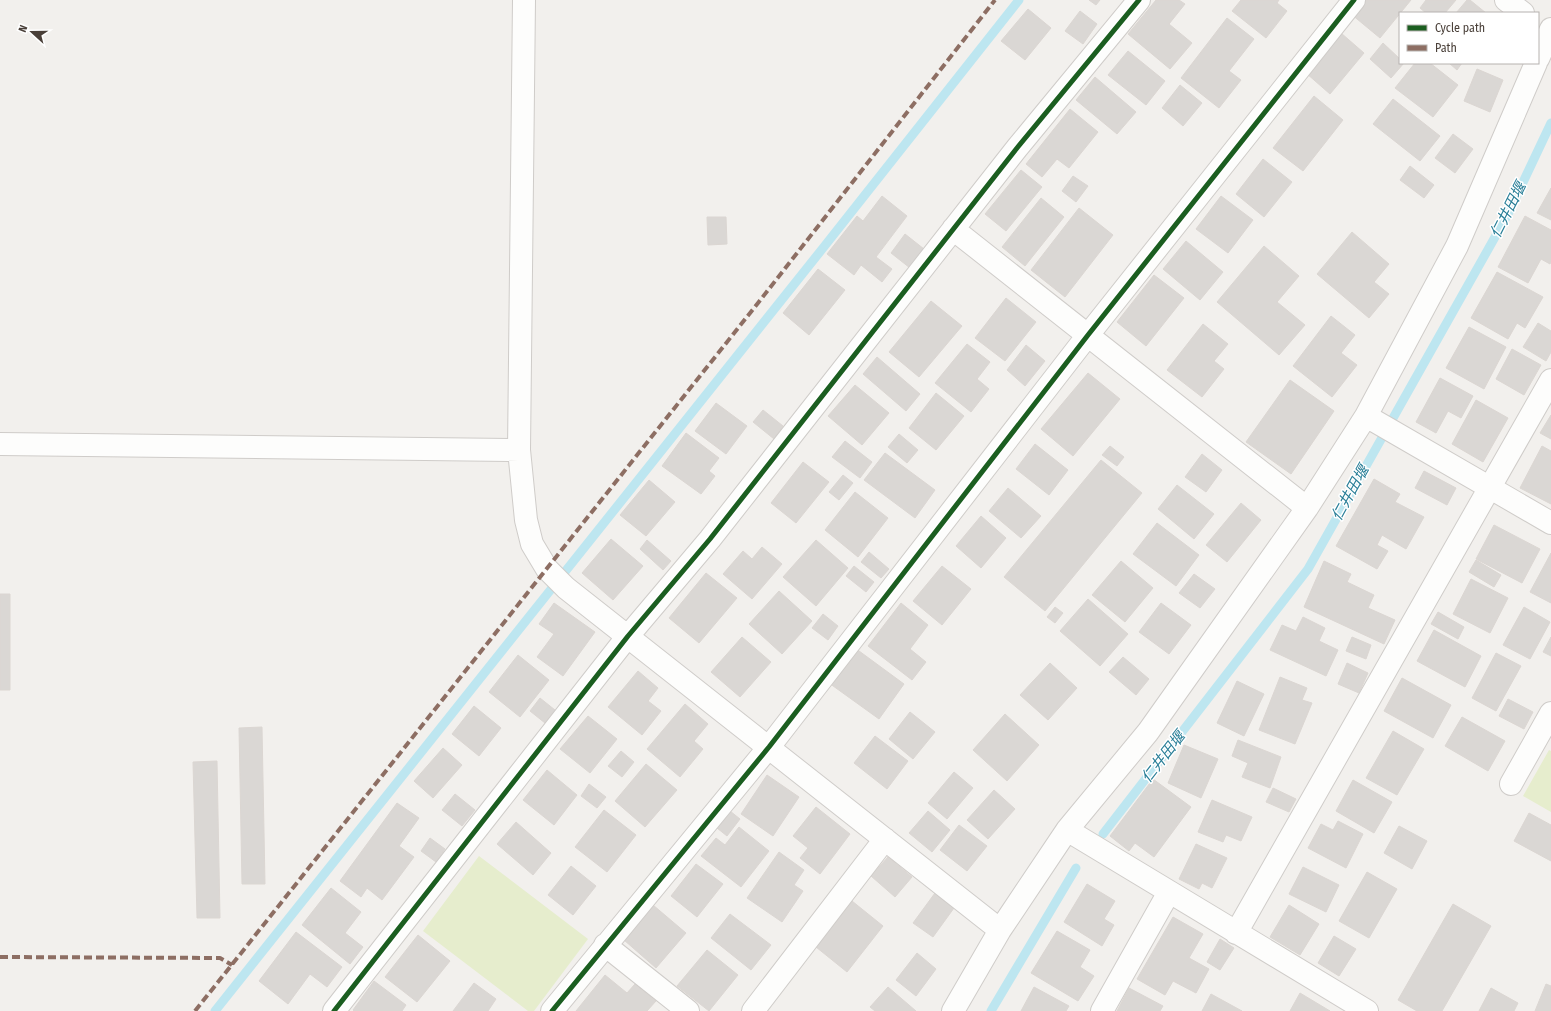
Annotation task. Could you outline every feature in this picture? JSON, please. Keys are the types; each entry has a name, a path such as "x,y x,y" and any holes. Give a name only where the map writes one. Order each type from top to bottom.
{"street":[{"path":"524,0 519,450 526,520 532,544 550,572 566,588 1000,930"},
{"path":"334,1011 628,636 710,539 1017,148 1139,0"},
{"path":"552,1011 769,747 1088,335 1354,0"},
{"path":"1506,0 1522,12"},
{"path":"1539,55 1546,29"},
{"path":"954,1011 1000,930 1067,830 1148,732 1307,508 1366,416 1457,246 1536,64"},
{"path":"954,229 1307,508"},
{"path":"1236,933 1551,380"},
{"path":"1366,416 1551,523"},
{"path":"0,444 519,450"},
{"path":"1511,784 1551,713"},
{"path":"1067,830 1367,1011"},
{"path":"753,1011 885,839"},
{"path":"1102,1011 1169,892"},
{"path":"605,946 688,1011"}],"green space":[{"path":"1549,750 1551,751 1551,812 1523,796"},
{"path":"479,856 588,939 534,1011 528,1011 423,931"}],"building":[{"path":"1089,0 1100,0 1096,5"},
{"path":"1156,0 1179,0 1185,4 1169,24 1192,43 1170,69 1128,34"},
{"path":"1241,0 1279,0 1277,3 1287,11 1266,38 1232,11"},
{"path":"1363,0 1411,0 1401,12 1399,12 1399,15 1380,38 1351,14"},
{"path":"1426,0 1456,0 1446,12 1425,12 1420,8"},
{"path":"1467,0 1470,0 1485,12 1457,12"},
{"path":"1028,9 1051,28 1025,60 1001,41"},
{"path":"1080,11 1097,24 1083,44 1065,31"},
{"path":"1227,18 1254,39 1229,71 1241,80 1219,108 1181,78"},
{"path":"1341,33 1364,53 1330,94 1306,73"},
{"path":"1383,43 1399,58 1399,64 1403,64 1391,78 1370,59"},
{"path":"1128,51 1165,81 1146,105 1108,75"},
{"path":"1414,64 1431,64 1458,85 1433,117 1395,88"},
{"path":"1450,64 1461,64 1457,70"},
{"path":"1477,69 1503,80 1490,112 1464,101"},
{"path":"1095,77 1136,112 1117,134 1076,100"},
{"path":"1180,85 1202,103 1183,126 1162,108"},
{"path":"1314,96 1343,120 1303,171 1273,148"},
{"path":"1393,99 1440,136 1420,161 1373,124"},
{"path":"1070,109 1098,132 1069,168 1057,159 1042,177 1026,164"},
{"path":"1453,134 1473,149 1455,173 1435,158"},
{"path":"1263,159 1292,182 1264,217 1236,194"},
{"path":"1410,166 1434,185 1424,198 1400,180"},
{"path":"1021,170 1042,187 1006,231 985,214"},
{"path":"1073,176 1088,186 1076,202 1062,191"},
{"path":"1551,188 1551,220 1537,213"},
{"path":"882,196 907,216 876,257 892,269 882,282 861,265 854,275 827,254 857,216 863,221"},
{"path":"1221,196 1253,220 1228,253 1196,229"},
{"path":"1041,198 1064,217 1025,266 1002,247"},
{"path":"1079,208 1113,235 1065,297 1031,270"},
{"path":"1525,216 1551,230 1551,262 1550,264 1541,259 1528,283 1498,267"},
{"path":"707,217 726,217 727,244 708,245"},
{"path":"1352,232 1389,264 1374,282 1389,294 1369,318 1317,274"},
{"path":"905,234 924,249 910,268 891,253"},
{"path":"1186,241 1223,272 1200,300 1163,269"},
{"path":"1264,246 1299,276 1277,302 1305,325 1279,355 1217,302"},
{"path":"818,269 845,290 809,335 783,313"},
{"path":"1497,272 1543,297 1525,328 1517,323 1508,339 1471,318"},
{"path":"1154,275 1184,298 1146,346 1117,322"},
{"path":"1006,298 1036,322 1005,361 975,338"},
{"path":"931,301 962,326 919,377 889,352"},
{"path":"1331,316 1355,335 1341,353 1357,365 1332,397 1293,366"},
{"path":"1538,323 1551,331 1551,352 1546,361 1523,347"},
{"path":"1203,324 1228,344 1214,361 1224,369 1202,397 1167,370"},
{"path":"1469,327 1506,347 1484,389 1446,368"},
{"path":"967,344 990,362 977,379 989,389 971,412 935,383"},
{"path":"1026,345 1045,361 1025,386 1007,370"},
{"path":"1512,349 1541,365 1524,395 1496,379"},
{"path":"877,357 920,394 906,411 863,374"},
{"path":"1088,373 1120,399 1073,456 1041,429"},
{"path":"1440,378 1473,396 1461,418 1448,411 1436,433 1416,422"},
{"path":"1290,380 1334,411 1291,474 1246,442"},
{"path":"855,385 889,413 862,445 828,416"},
{"path":"936,393 964,416 936,450 909,428"},
{"path":"1476,400 1508,418 1483,462 1452,444"},
{"path":"716,403 747,426 726,454 695,431"},
{"path":"763,410 783,426 774,439 753,422"},
{"path":"1551,415 1551,439 1540,433"},
{"path":"686,433 719,458 709,471 715,476 701,494 662,466"},
{"path":"899,434 918,450 907,463 888,447"},
{"path":"845,441 872,462 860,478 832,457"},
{"path":"1035,444 1068,470 1049,495 1016,469"},
{"path":"1110,446 1124,457 1117,466 1102,455"},
{"path":"1542,446 1551,451 1551,504 1520,488"},
{"path":"885,453 935,490 915,518 864,480"},
{"path":"1202,454 1222,470 1206,492 1185,477"},
{"path":"1101,460 1142,493 1045,611 1004,577"},
{"path":"803,462 829,482 796,523 771,503"},
{"path":"1424,471 1456,488 1447,505 1415,488"},
{"path":"843,475 853,483 839,500 829,492"},
{"path":"1374,479 1400,494 1395,502 1424,517 1406,549 1382,535 1377,545 1388,551 1377,569 1336,546"},
{"path":"649,480 675,502 646,536 620,515"},
{"path":"1177,485 1214,514 1194,539 1158,509"},
{"path":"1008,488 1041,516 1021,538 989,511"},
{"path":"855,492 888,518 858,557 825,530"},
{"path":"1241,503 1261,520 1227,562 1206,545"},
{"path":"981,516 1006,538 981,568 956,546"},
{"path":"1157,523 1199,555 1176,586 1133,554"},
{"path":"1494,525 1540,549 1522,583 1476,559"},
{"path":"611,539 643,566 613,600 582,573"},
{"path":"647,540 671,561 663,570 640,549"},
{"path":"816,540 848,568 816,606 783,577"},
{"path":"762,547 782,564 752,599 723,574 743,551 752,559"},
{"path":"869,552 889,569 881,578 861,562"},
{"path":"1551,553 1551,603 1530,592"},
{"path":"1476,560 1501,575 1494,587 1469,572"},
{"path":"1121,561 1153,588 1125,622 1092,595"},
{"path":"1324,561 1351,574 1347,582 1374,595 1368,608 1395,620 1384,644 1304,607"},
{"path":"854,566 874,582 866,592 846,576"},
{"path":"942,566 971,589 942,625 913,601"},
{"path":"706,573 737,598 699,643 669,618"},
{"path":"1194,574 1215,589 1200,608 1179,593"},
{"path":"1471,579 1508,598 1490,633 1453,614"},
{"path":"779,591 812,621 782,654 749,624"},
{"path":"0,594 10,594 10,690 0,690"},
{"path":"1088,599 1128,634 1100,666 1060,631"},
{"path":"554,603 595,632 563,676 537,657 554,634 539,624"},
{"path":"901,603 928,625 910,649 926,662 912,680 868,646"},
{"path":"1161,603 1191,625 1169,654 1139,632"},
{"path":"1055,607 1063,613 1055,623 1047,617"},
{"path":"1524,607 1550,622 1530,659 1503,645"},
{"path":"1438,612 1464,627 1458,639 1431,624"},
{"path":"823,614 838,626 828,640 812,628"},
{"path":"1303,617 1325,628 1319,641 1338,650 1326,676 1270,650 1282,625 1296,631"},
{"path":"1434,630 1481,656 1465,687 1417,661"},
{"path":"742,637 771,662 740,697 711,672"},
{"path":"1352,637 1371,645 1366,659 1346,651"},
{"path":"1551,637 1551,656 1543,652"},
{"path":"855,648 904,684 879,719 829,683"},
{"path":"1496,653 1521,666 1496,711 1472,698"},
{"path":"518,655 549,680 520,717 489,692"},
{"path":"1123,657 1149,679 1136,695 1109,672"},
{"path":"1050,663 1077,688 1048,720 1020,695"},
{"path":"1347,663 1368,673 1359,693 1338,684"},
{"path":"638,671 658,688 648,701 661,711 642,735 608,707"},
{"path":"1280,677 1307,688 1302,700 1312,703 1295,744 1259,730"},
{"path":"1402,678 1451,705 1433,738 1384,711"},
{"path":"1237,681 1264,694 1244,736 1217,723"},
{"path":"540,698 555,710 545,723 530,711"},
{"path":"1508,699 1533,712 1524,729 1499,716"},
{"path":"685,704 708,724 694,741 703,749 680,777 647,749"},
{"path":"474,706 501,728 479,756 452,734"},
{"path":"910,712 935,732 913,759 889,739"},
{"path":"1005,714 1039,745 1007,781 973,750"},
{"path":"588,716 617,739 590,773 560,749"},
{"path":"1462,717 1505,741 1488,771 1445,746"},
{"path":"262,727 265,884 242,884 239,728"},
{"path":"1393,731 1424,749 1397,795 1366,778"},
{"path":"875,736 908,761 887,789 854,763"},
{"path":"1238,740 1281,757 1270,788 1242,777 1248,763 1232,756"},
{"path":"1184,745 1218,759 1201,798 1168,783"},
{"path":"443,748 462,765 433,798 414,781"},
{"path":"621,751 634,762 622,777 608,766"},
{"path":"217,761 220,918 197,918 193,762"},
{"path":"646,764 677,790 645,827 615,801"},
{"path":"547,770 577,795 554,825 523,800"},
{"path":"954,772 973,788 947,819 928,803"},
{"path":"767,775 799,797 773,836 741,814"},
{"path":"1153,779 1191,807 1154,857 1135,843 1129,851 1110,836"},
{"path":"1353,780 1392,802 1374,833 1336,811"},
{"path":"589,784 606,797 597,808 581,796"},
{"path":"1273,788 1296,799 1289,812 1266,802"},
{"path":"994,790 1015,809 988,839 967,820"},
{"path":"455,794 475,810 462,826 442,810"},
{"path":"1212,800 1252,817 1241,841 1226,835 1223,842 1198,832"},
{"path":"397,803 419,818 399,846 414,857 382,900 367,888 361,897 340,881"},
{"path":"725,807 740,819 727,836 712,824"},
{"path":"816,807 850,834 820,874 800,858 808,848 793,836"},
{"path":"604,810 636,835 607,872 575,847"},
{"path":"928,811 950,830 932,852 909,833"},
{"path":"1529,813 1551,825 1551,861 1514,841"},
{"path":"1338,821 1363,834 1346,868 1308,848 1321,824 1333,830"},
{"path":"516,822 551,853 533,875 497,844"},
{"path":"959,825 987,846 967,871 940,850"},
{"path":"1399,826 1427,841 1412,869 1384,853"},
{"path":"739,827 769,851 741,887 701,856 716,838 725,845"},
{"path":"430,838 445,849 436,862 421,851"},
{"path":"1196,844 1227,858 1212,888 1202,883 1199,889 1179,879"},
{"path":"779,852 804,870 794,885 803,891 782,922 747,898"},
{"path":"888,857 912,877 895,897 871,876"},
{"path":"696,864 723,884 697,917 671,896"},
{"path":"571,866 596,886 573,915 548,895"},
{"path":"1303,867 1339,885 1326,912 1289,894"},
{"path":"1367,872 1397,889 1369,938 1339,921"},
{"path":"1087,884 1115,901 1104,919 1114,925 1102,946 1064,922"},
{"path":"331,888 361,912 345,933 363,947 350,964 302,925"},
{"path":"935,893 954,908 933,937 913,923"},
{"path":"852,901 883,926 847,972 816,947"},
{"path":"1453,904 1491,926 1442,1011 1417,1011 1398,1000"},
{"path":"653,905 686,933 656,968 624,940"},
{"path":"1289,905 1319,924 1300,955 1270,937"},
{"path":"730,914 771,945 751,970 711,938"},
{"path":"1173,917 1203,934 1189,958 1209,969 1196,993 1173,981 1165,995 1137,979"},
{"path":"1057,931 1090,950 1080,967 1094,976 1078,1001 1031,973"},
{"path":"296,932 342,967 327,987 310,974 288,1004 259,981"},
{"path":"418,935 450,961 417,1002 385,977"},
{"path":"1334,936 1356,949 1339,976 1318,963"},
{"path":"1220,939 1234,948 1220,970 1207,962"},
{"path":"707,950 738,975 709,1011 677,986"},
{"path":"917,953 936,969 916,996 896,980"},
{"path":"605,975 627,993 635,984 656,1001 647,1011 576,1011"},
{"path":"374,981 406,1005 402,1011 353,1010"},
{"path":"474,983 496,999 488,1011 453,1011"},
{"path":"1546,984 1551,986 1551,1011 1535,1011"},
{"path":"888,987 916,1011 875,1011 870,1007"},
{"path":"1034,987 1069,1006 1066,1011 1021,1011"},
{"path":"1129,988 1163,1006 1160,1011 1117,1011"},
{"path":"1491,988 1518,1003 1514,1011 1479,1011"},
{"path":"1300,993 1330,1011 1290,1011"},
{"path":"1211,994 1242,1011 1202,1011"}],"waterway":[{"path":"215,1011 1019,0"},
{"name":"仁井田堰","path":"1103,834 1308,569 1508,214 1551,123"},
{"name":"仁井田堰","path":"991,1011 1076,868"}],"marked path":[{"path":"195,1011 758,303 995,0"},
{"path":"0,957 220,958 232,965"}],"cycle path":[{"path":"334,1011 628,636 710,539 1017,148 1139,0"},
{"path":"552,1011 769,747 1088,335 1354,0"}]}
